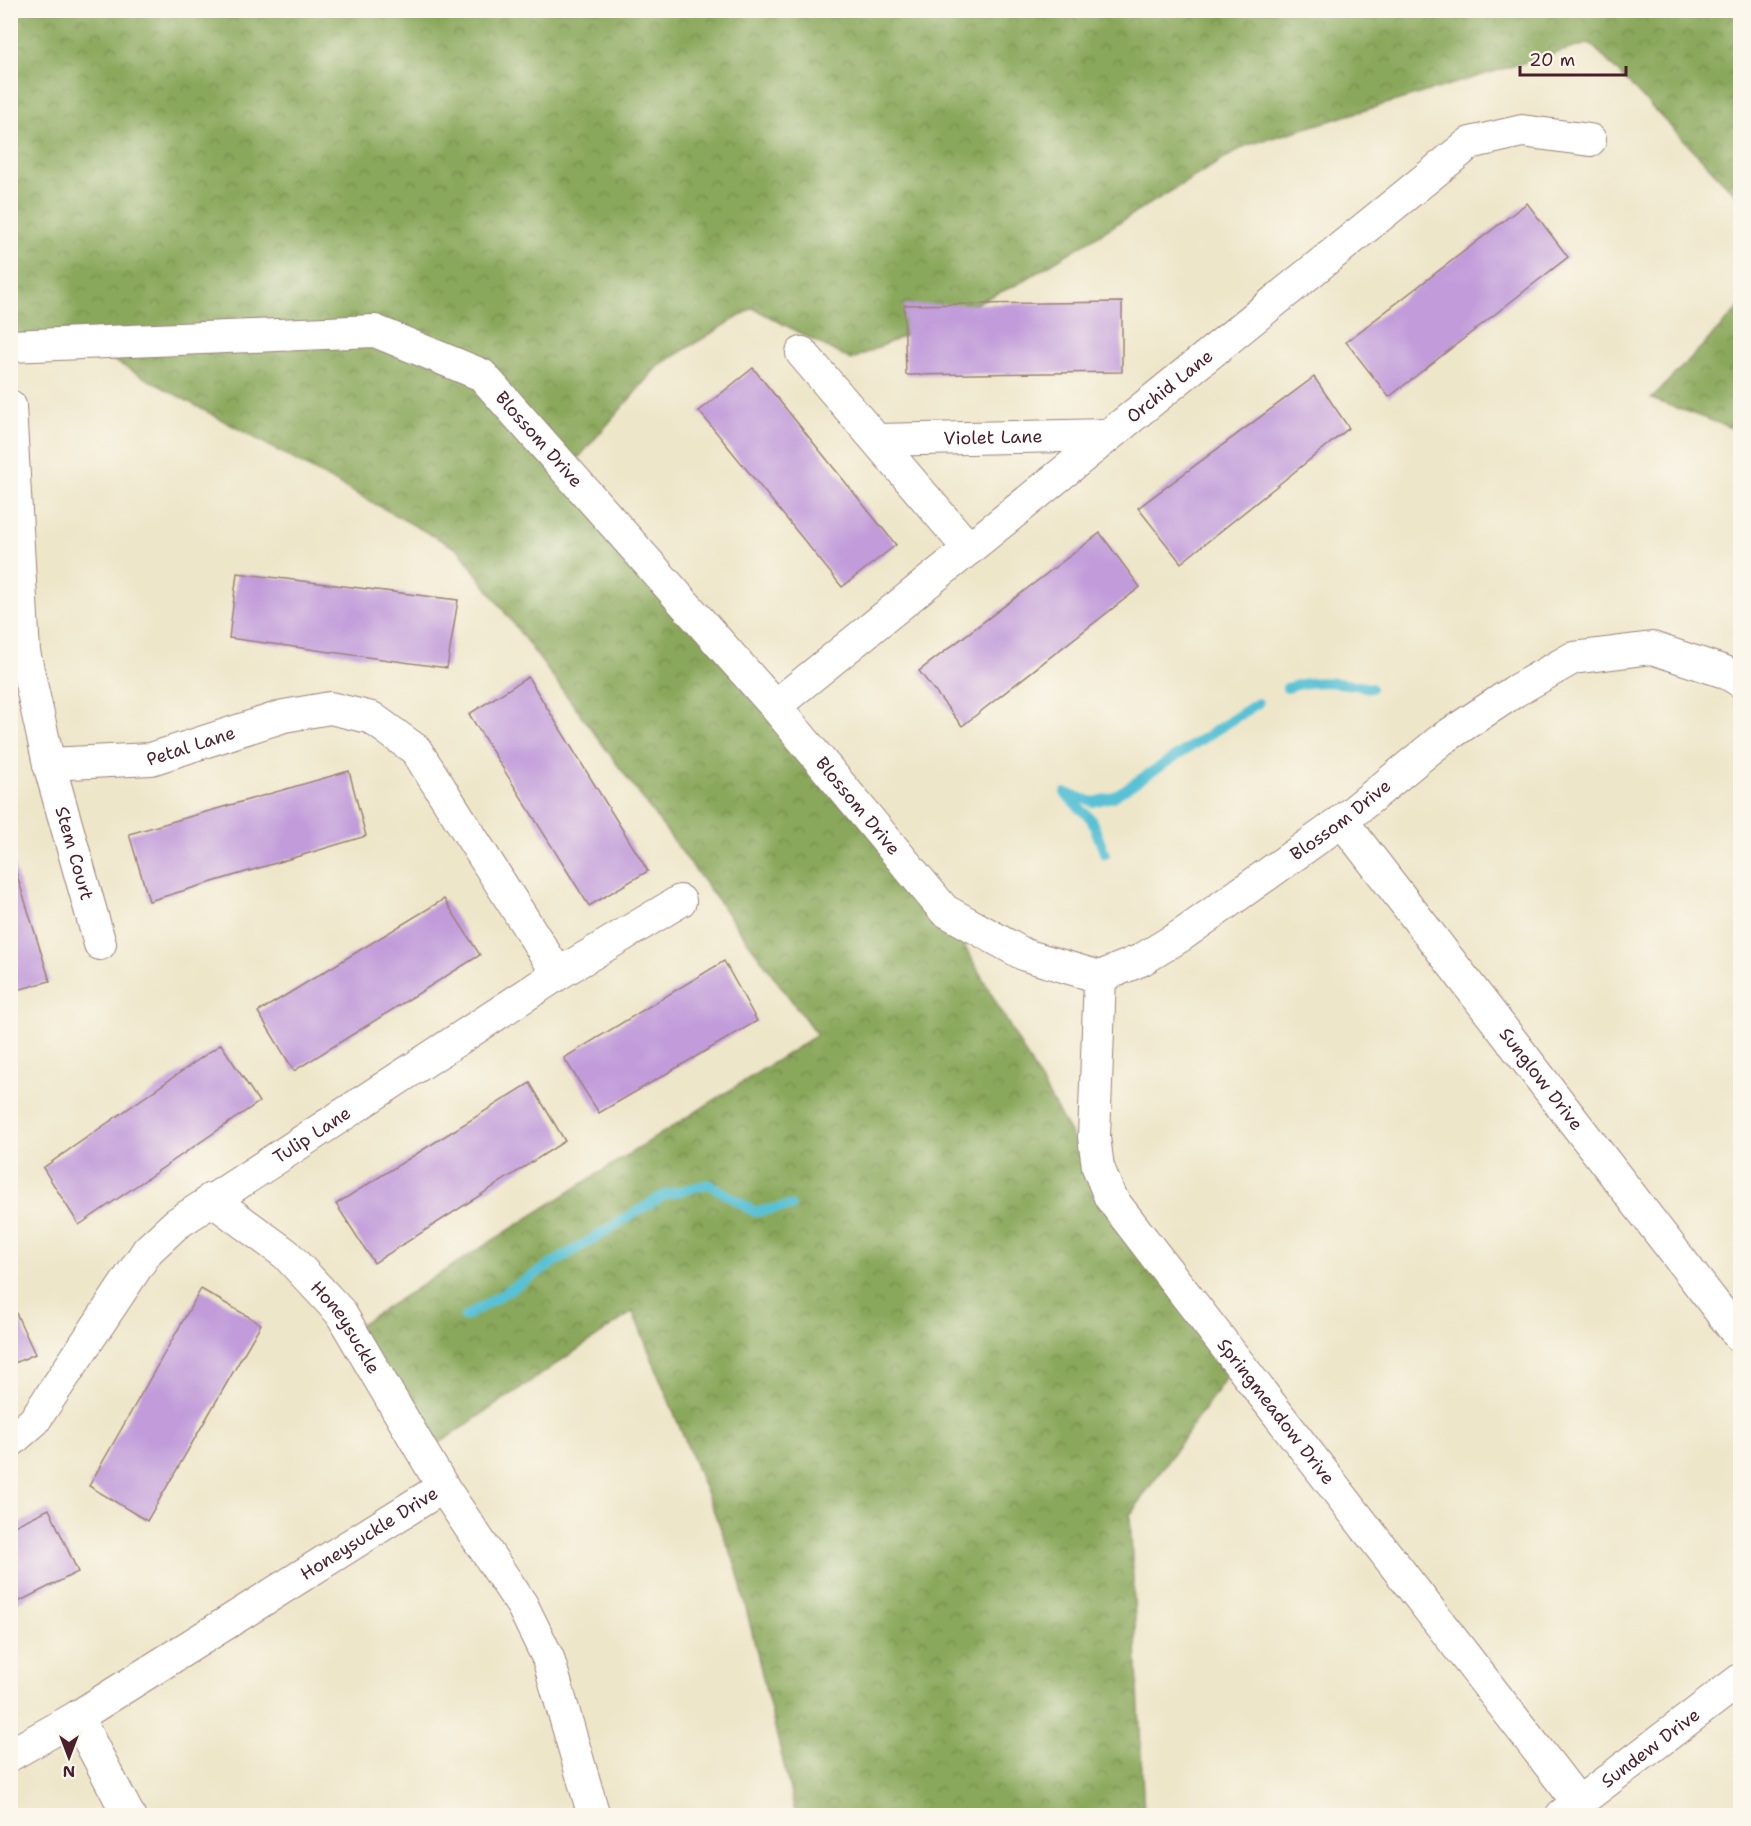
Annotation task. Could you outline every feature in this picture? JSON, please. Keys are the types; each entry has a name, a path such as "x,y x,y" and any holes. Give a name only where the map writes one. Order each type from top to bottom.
{"street":[{"name":"Orchid Lane","path":"775,706 1470,143 1522,131 1590,140"},
{"name":"Blossom Drive","path":"10,346 375,331 482,375 775,706 944,910 1025,955 1100,976 1141,960 1182,936 1342,821 1441,740 1573,657 1652,648 1725,672 1740,681"},
{"path":"802,353 969,549"},
{"path":"10,406 24,652 49,764"},
{"name":"Violet Lane","path":"877,440 1108,435"},
{"name":"Petal Lane","path":"49,764 151,759 284,716 330,708 372,718 416,750 558,974"},
{"name":"Stem Court","path":"49,764 100,944"},
{"name":"Sunglow Drive","path":"1342,821 1740,1338"},
{"name":"Tulip Lane","path":"10,1442 34,1421 148,1250 176,1224 558,974 680,901"},
{"name":"Springmeadow Drive","path":"1100,976 1094,1137 1098,1167 1110,1197 1569,1809"},
{"name":"Honeysuckle","path":"211,1199 286,1254 340,1312 443,1487"},
{"name":"Honeysuckle Drive","path":"10,1755 76,1717 443,1487 522,1605 548,1658 594,1815"},
{"name":"Sundew Drive","path":"1569,1809 1740,1680"},
{"path":"76,1717 129,1815"}],"green space":[{"path":"10,11 1740,11 1740,199 1590,43 1245,146 1018,284 851,360 753,308 659,365 566,472 944,910 1092,1172 1227,1376 1130,1515 1144,1815 796,1815 736,1566 633,1312 426,1452 351,1330 817,1035 459,550 67,335 11,335"},
{"path":"1740,307 1740,431 1651,399"}],"building":[{"path":"1527,203 1568,257 1389,397 1346,342"},
{"path":"1122,302 1122,372 906,375 904,305"},
{"path":"753,368 896,545 842,587 699,411"},
{"path":"1314,377 1349,428 1181,563 1138,508"},
{"path":"1100,533 1140,587 962,726 919,671"},
{"path":"237,573 458,600 447,668 229,638"},
{"path":"528,677 648,871 589,906 469,714"},
{"path":"349,771 366,836 149,901 129,834"},
{"path":"10,853 50,981 10,992"},
{"path":"444,899 480,955 294,1071 258,1012"},
{"path":"724,961 757,1021 599,1113 564,1058"},
{"path":"221,1044 259,1102 79,1225 43,1168"},
{"path":"530,1083 565,1141 374,1263 336,1204"},
{"path":"201,1289 261,1324 147,1521 89,1486"},
{"path":"10,1300 35,1354 10,1365"},
{"path":"49,1509 78,1572 10,1606 10,1528"}],"waterway":[{"path":"1287,688 1318,682 1371,688"},
{"path":"1065,793 1093,802 1113,797 1258,703"},
{"path":"1067,796 1091,819 1105,854"},
{"path":"465,1317 664,1195 709,1184 755,1212 791,1206"}]}
